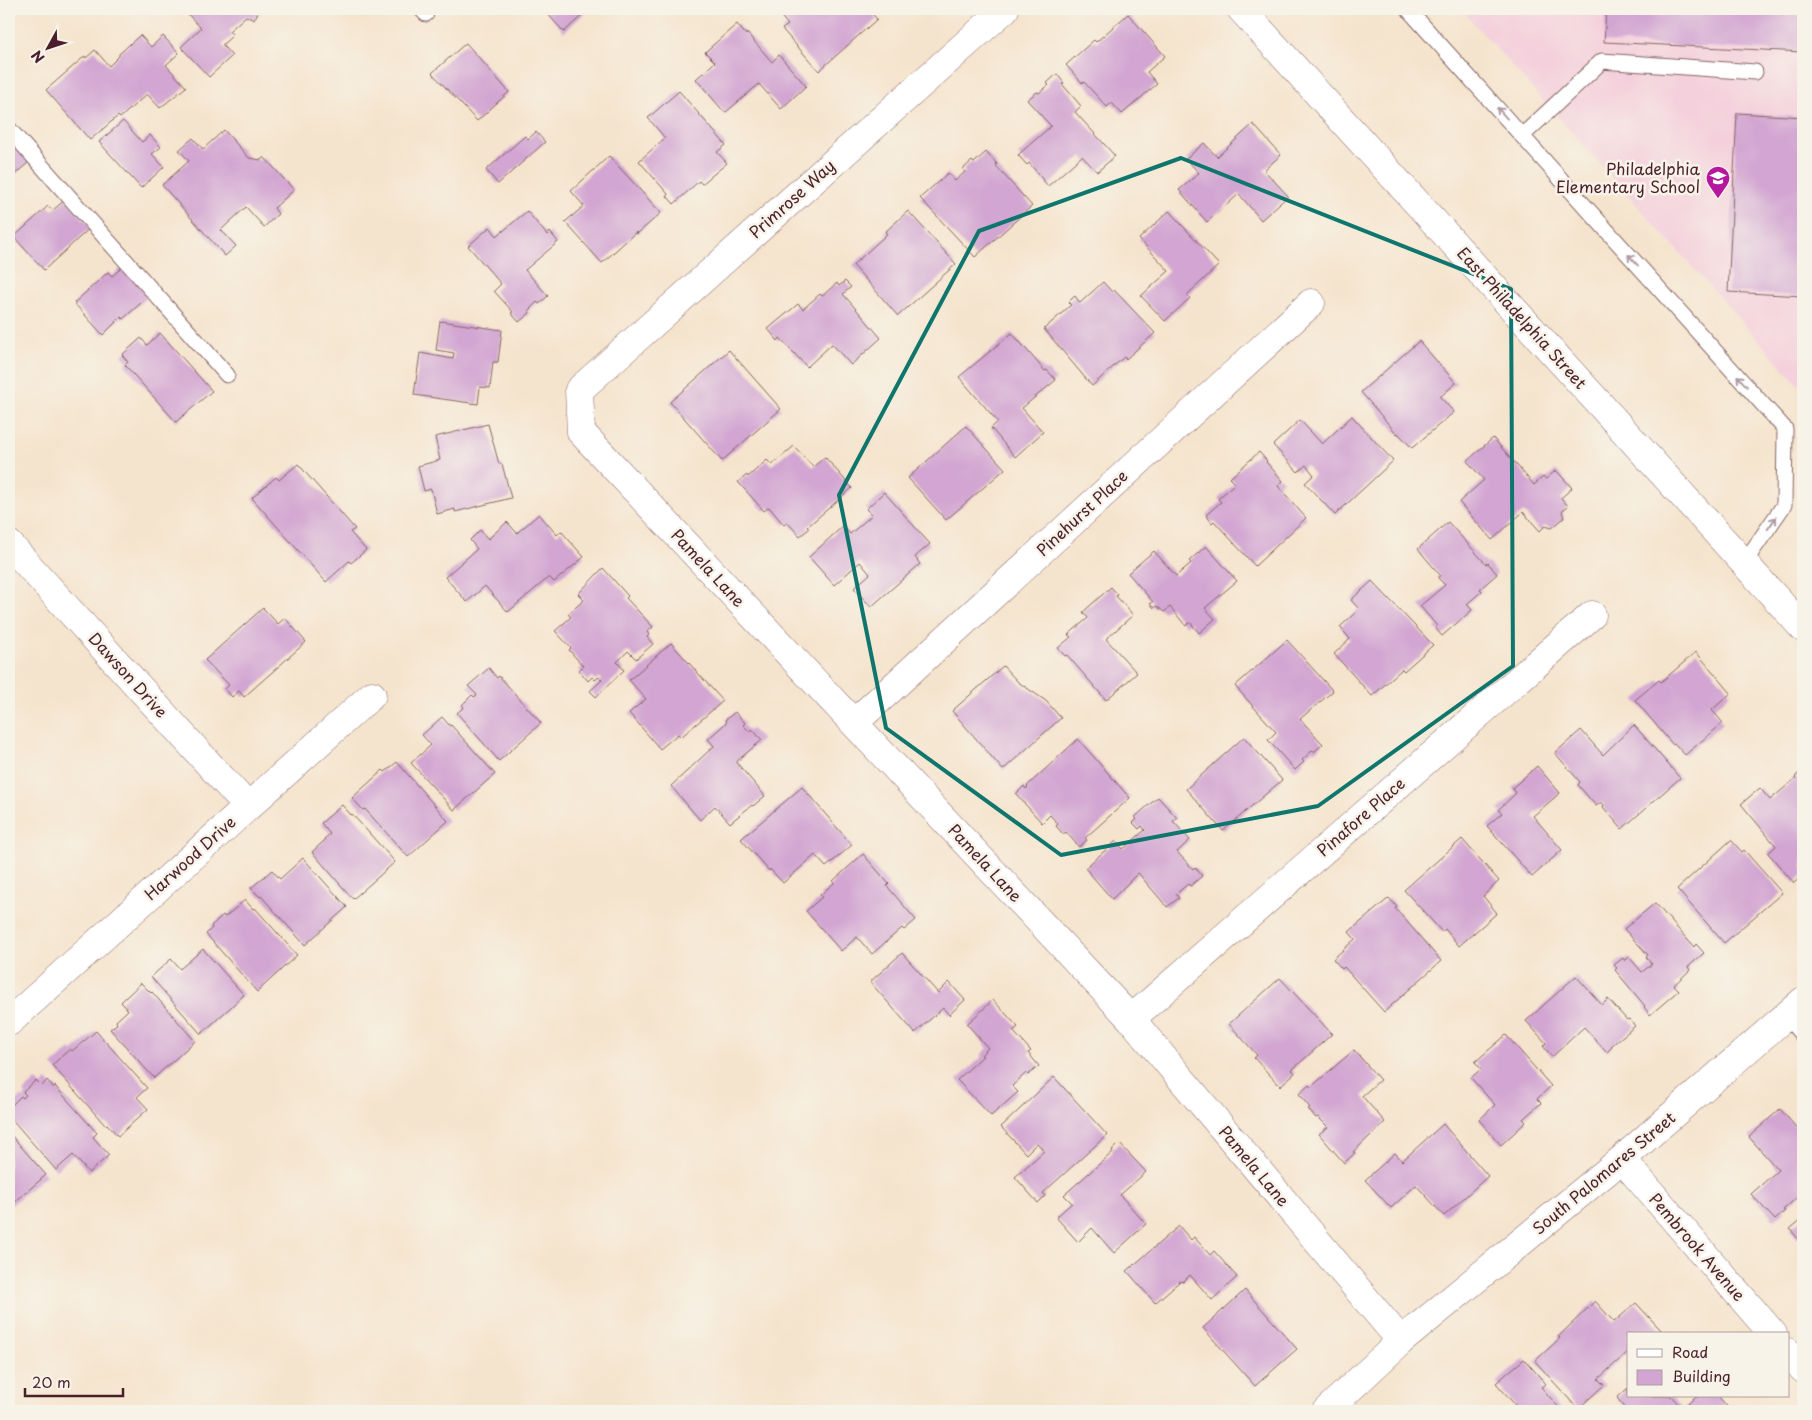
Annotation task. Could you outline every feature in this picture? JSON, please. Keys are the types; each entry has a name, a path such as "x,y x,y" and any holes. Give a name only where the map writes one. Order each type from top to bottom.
{"street":[{"name":"Primrose Way","path":"579,390 1005,9"},
{"name":"East Philadelphia Street","path":"1241,9 1803,628"},
{"name":"Pinehurst Place","path":"854,722 1311,303"},
{"name":"Pamela Lane","path":"579,390 581,432 1131,1019 1401,1341"},
{"name":"Dawson Drive","path":"9,544 248,806"},
{"name":"Pinafore Place","path":"1131,1019 1592,615"},
{"name":"Harwood Drive","path":"9,1022 372,695"},
{"name":"South Palomares Street","path":"1326,1411 1401,1341 1797,1018"},
{"name":"Pembrook Avenue","path":"1622,1159 1771,1332"},
{"path":"1790,1354 1803,1369"}],"lane":[{"path":"1408,9 1785,429 1784,505 1744,563"},
{"path":"1522,136 1602,62 1755,72"},
{"path":"9,129 227,375"}],"highlighted area":[{"path":"1181,158 1511,289 1513,666 1318,806 1061,855 886,728 839,495 979,231"}],"shaded area":[{"name":"Philadelphia Elementary School","path":"1461,9 1803,9 1803,390"}],"building":[{"path":"183,9 260,9 254,20 246,16 229,31 233,35 222,45 232,56 209,77 181,47 201,28"},
{"path":"543,9 589,9 564,32"},
{"path":"785,9 868,9 877,19 819,71 782,29 788,25 779,14"},
{"path":"1606,9 1803,9 1803,52 1604,42"},
{"path":"1128,14 1165,56 1147,72 1157,84 1122,114 1112,103 1107,107 1066,65 1094,40 1096,42"},
{"path":"737,24 772,62 779,55 806,86 781,109 759,84 725,113 696,79 715,62 705,52"},
{"path":"140,35 151,47 163,36 179,53 166,65 186,87 160,108 147,94 120,118 118,116 90,140 46,90 85,56 86,58 95,50 109,66"},
{"path":"466,43 509,92 477,121 432,73"},
{"path":"1057,74 1064,83 1062,84 1081,106 1075,112 1115,156 1097,172 1082,156 1048,186 1029,163 1027,165 1018,155 1051,126 1027,100 1049,85 1047,83"},
{"path":"679,91 726,145 717,152 727,163 702,184 699,181 674,204 667,196 668,194 639,161 665,138 648,118"},
{"path":"1737,113 1803,117 1803,296 1728,292"},
{"path":"123,121 142,142 150,135 161,147 152,154 164,167 141,188 99,142"},
{"path":"1253,124 1281,155 1264,170 1288,196 1261,220 1239,194 1207,222 1179,190 1199,173 1186,159 1204,143 1217,157"},
{"path":"224,130 249,158 261,160 264,157 294,190 274,208 278,214 264,227 246,207 221,230 236,246 225,256 162,185 189,161 179,150 193,138 203,149"},
{"path":"536,132 545,142 498,184 486,170 525,136 528,139"},
{"path":"9,135 31,160 9,180"},
{"path":"986,152 1032,206 975,257 920,198 948,173 955,181 965,172 963,169 972,161 974,163"},
{"path":"609,156 661,213 637,234 636,232 602,263 565,222 584,206 571,191"},
{"path":"66,199 91,227 44,270 14,237 48,206 53,210"},
{"path":"527,211 547,235 550,232 558,242 525,270 548,296 539,304 537,302 528,311 530,313 519,322 511,313 513,312 494,291 501,284 468,246 490,227 497,236"},
{"path":"908,211 956,264 898,316 853,265 887,234 885,232"},
{"path":"1169,211 1219,265 1187,295 1190,298 1165,321 1141,296 1169,271 1139,239"},
{"path":"125,265 151,294 123,319 121,317 103,335 74,303 108,272 112,276"},
{"path":"845,281 851,287 843,294 881,338 851,365 832,344 807,367 780,338 778,341 768,329 798,304 803,309 820,294 822,296 837,283 839,286"},
{"path":"1103,282 1112,292 1114,290 1155,333 1126,359 1124,357 1092,386 1044,329 1071,305 1068,302 1075,296 1080,303"},
{"path":"440,321 502,330 498,362 493,362 490,388 480,387 478,404 414,395 420,353 453,359 454,353 436,350"},
{"path":"160,333 212,391 176,422 125,365 128,362 122,355 141,338 147,345"},
{"path":"1012,333 1045,371 1047,370 1056,380 1022,408 1043,432 1015,457 991,428 998,422 959,377"},
{"path":"1419,341 1456,383 1440,397 1454,412 1412,448 1397,434 1361,392"},
{"path":"729,350 781,409 722,461 670,402"},
{"path":"1352,416 1393,461 1335,515 1305,483 1314,475 1306,465 1298,472 1273,445 1300,420 1322,444"},
{"path":"488,424 511,498 455,512 455,509 437,514 431,489 424,491 418,466 440,460 435,437"},
{"path":"966,426 1005,469 946,520 908,478"},
{"path":"1493,438 1534,485 1543,477 1546,479 1556,470 1572,488 1561,498 1568,506 1562,511 1564,518 1552,528 1545,526 1540,531 1523,512 1492,540 1459,502 1484,480 1467,461"},
{"path":"794,446 813,467 825,457 852,488 807,527 809,529 800,536 787,522 784,525 769,507 764,511 738,482 747,475 748,477 767,460 772,465"},
{"path":"1259,452 1283,481 1278,486 1306,518 1255,566 1214,521 1212,523 1206,515 1221,502 1218,499 1235,483 1230,478"},
{"path":"298,464 355,529 350,532 366,550 351,563 349,561 326,582 252,498 276,477 279,480"},
{"path":"884,492 930,544 915,557 920,564 871,607 854,588 870,574 860,562 834,585 809,557 843,526 850,534 872,515 866,509"},
{"path":"539,514 557,535 561,531 584,557 554,582 549,577 508,612 485,586 467,602 445,577 477,549 470,540 480,530 488,539 507,522 517,533"},
{"path":"1448,522 1497,574 1467,604 1472,610 1442,636 1435,628 1437,626 1420,606 1445,585 1438,578 1440,575 1418,549"},
{"path":"1206,546 1237,581 1205,608 1215,619 1199,633 1190,622 1186,626 1170,607 1164,612 1157,606 1154,608 1150,604 1153,602 1128,573 1154,551 1176,576"},
{"path":"603,568 628,596 626,598 653,627 647,632 649,635 647,637 653,644 636,659 628,651 617,662 624,670 596,697 590,691 602,680 599,677 595,680 592,677 588,681 579,670 583,666 569,650 571,648 555,631 571,617 568,614 584,600 578,594"},
{"path":"1372,581 1433,645 1372,696 1334,654 1350,639 1340,627 1359,609 1351,600"},
{"path":"1111,587 1118,595 1116,596 1133,615 1106,639 1137,673 1106,700 1067,655 1065,656 1058,648 1071,637 1068,635 1088,618 1083,612"},
{"path":"263,608 278,624 285,618 306,642 244,697 239,691 232,697 225,689 229,685 205,660"},
{"path":"1287,640 1333,691 1300,719 1323,744 1302,760 1304,762 1295,770 1268,740 1276,732 1235,686"},
{"path":"671,643 723,701 681,737 678,734 660,749 629,713 646,699 629,680"},
{"path":"1696,652 1731,693 1712,710 1723,723 1685,755 1675,744 1673,745 1635,700 1659,680 1661,682"},
{"path":"1003,666 1018,682 1046,701 1061,718 1003,770 952,711"},
{"path":"489,668 497,678 499,676 541,723 499,761 457,713 464,707 462,705 472,695 474,697 477,695 468,686"},
{"path":"735,712 745,723 743,725 749,731 752,729 762,740 736,762 765,796 730,823 715,806 700,820 671,786 714,746 708,739"},
{"path":"442,717 495,774 454,810 411,763 431,745 422,735"},
{"path":"1634,725 1680,778 1622,829 1601,802 1596,806 1578,785 1580,782 1555,753 1581,730 1603,755"},
{"path":"1244,737 1282,780 1223,831 1186,789"},
{"path":"1078,739 1130,798 1085,838 1087,840 1079,847 1066,832 1063,834 1056,826 1058,824 1050,815 1042,823 1016,794 1024,786 1026,789"},
{"path":"397,762 448,821 408,857 365,809 363,810 352,798 383,770 385,772"},
{"path":"1537,766 1560,793 1533,816 1562,850 1532,877 1487,826 1502,813 1498,810 1516,793 1512,788"},
{"path":"1800,772 1803,775 1803,875 1794,883 1768,853 1776,846 1741,804 1760,788 1770,800 1796,778"},
{"path":"802,787 852,845 826,867 815,855 783,883 770,869 769,871 741,839"},
{"path":"1158,797 1177,818 1173,821 1190,840 1177,852 1193,869 1195,867 1202,876 1176,894 1179,898 1167,907 1138,873 1112,899 1085,868 1116,841 1123,849 1145,830 1142,826 1139,829 1133,823 1137,819 1135,817"},
{"path":"342,805 395,862 353,899 312,852 330,834 321,823"},
{"path":"1462,839 1499,881 1483,896 1497,913 1459,946 1445,929 1442,932 1404,890"},
{"path":"1731,840 1742,852 1744,850 1782,893 1724,943 1677,889"},
{"path":"863,854 916,920 904,930 902,928 872,954 857,937 841,951 806,911 822,897 820,895 834,883 833,881"},
{"path":"303,858 347,907 305,945 261,896 251,888 272,870 280,879"},
{"path":"1389,898 1397,907 1395,908 1441,961 1384,1012 1344,967 1342,969 1333,959 1355,939 1349,932"},
{"path":"245,900 253,909 255,908 297,955 257,992 206,934 212,928 211,926 223,915 225,917"},
{"path":"1655,903 1694,947 1696,944 1704,953 1688,967 1690,970 1674,985 1679,990 1650,1015 1645,1006 1615,970 1617,968 1614,965 1623,958 1625,961 1629,957 1642,972 1652,964 1646,957 1648,955 1624,929"},
{"path":"203,949 244,995 201,1034 151,977 171,959 180,969"},
{"path":"902,953 938,993 949,982 965,1000 949,1015 943,1008 915,1033 870,982"},
{"path":"1576,976 1602,1005 1608,999 1635,1026 1611,1046 1607,1052 1584,1027 1552,1057 1543,1046 1546,1043 1526,1021"},
{"path":"1280,978 1332,1034 1292,1070 1295,1073 1280,1086 1254,1058 1257,1055 1229,1024"},
{"path":"141,983 152,992 195,1041 154,1078 110,1029 117,1024 116,1021 128,1010 121,1002"},
{"path":"993,1000 1018,1027 1013,1031 1031,1051 1028,1053 1039,1066 1028,1075 1026,1073 1012,1086 1018,1092 991,1116 957,1080 983,1056 981,1055 988,1048 967,1024"},
{"path":"96,1031 147,1088 137,1097 148,1109 118,1136 107,1124 105,1125 52,1065 70,1049 72,1051"},
{"path":"1506,1035 1551,1086 1537,1099 1541,1103 1523,1119 1526,1122 1501,1145 1479,1120 1495,1105 1471,1078 1481,1069 1475,1062"},
{"path":"1354,1050 1380,1080 1362,1096 1385,1122 1344,1163 1319,1134 1328,1127 1308,1109 1310,1108 1299,1094 1309,1085 1311,1087"},
{"path":"1054,1077 1107,1135 1043,1193 1045,1196 1038,1203 1015,1177 1044,1151 1037,1143 1026,1154 1001,1127"},
{"path":"36,1080 42,1086 47,1080 53,1087 55,1086 97,1133 93,1137 109,1155 89,1173 73,1155 56,1170 9,1116 9,1108 21,1096 23,1098 26,1095 23,1092"},
{"path":"1780,1109 1803,1135 1803,1192 1775,1220 1751,1194 1778,1170 1749,1137"},
{"path":"1443,1124 1488,1176 1444,1216 1416,1185 1391,1208 1365,1180 1395,1153 1402,1161"},
{"path":"9,1133 46,1175 9,1207"},
{"path":"1119,1143 1146,1172 1120,1195 1146,1224 1114,1253 1092,1228 1078,1242 1056,1217 1072,1203 1064,1195 1113,1152 1112,1150"},
{"path":"1803,1218 1803,1245 1790,1229"},
{"path":"1179,1226 1191,1240 1194,1237 1210,1255 1214,1251 1237,1277 1212,1300 1190,1275 1183,1282 1180,1281 1155,1303 1127,1271"},
{"path":"1245,1290 1297,1349 1255,1386 1203,1328"},
{"path":"1595,1301 1614,1322 1636,1303 1661,1330 1659,1332 1627,1332 1627,1353 1598,1379 1604,1385 1578,1409 1535,1361 1560,1338 1558,1337"},
{"path":"1524,1359 1546,1384 1541,1387 1562,1411 1510,1411 1516,1406 1496,1383"},
{"path":"1627,1389 1627,1398 1673,1398 1683,1409 1694,1398 1720,1398 1731,1411 1628,1411 1617,1398"}],"place":[{"name":"Philadelphia Elementary School","path":"1718,199"}]}
